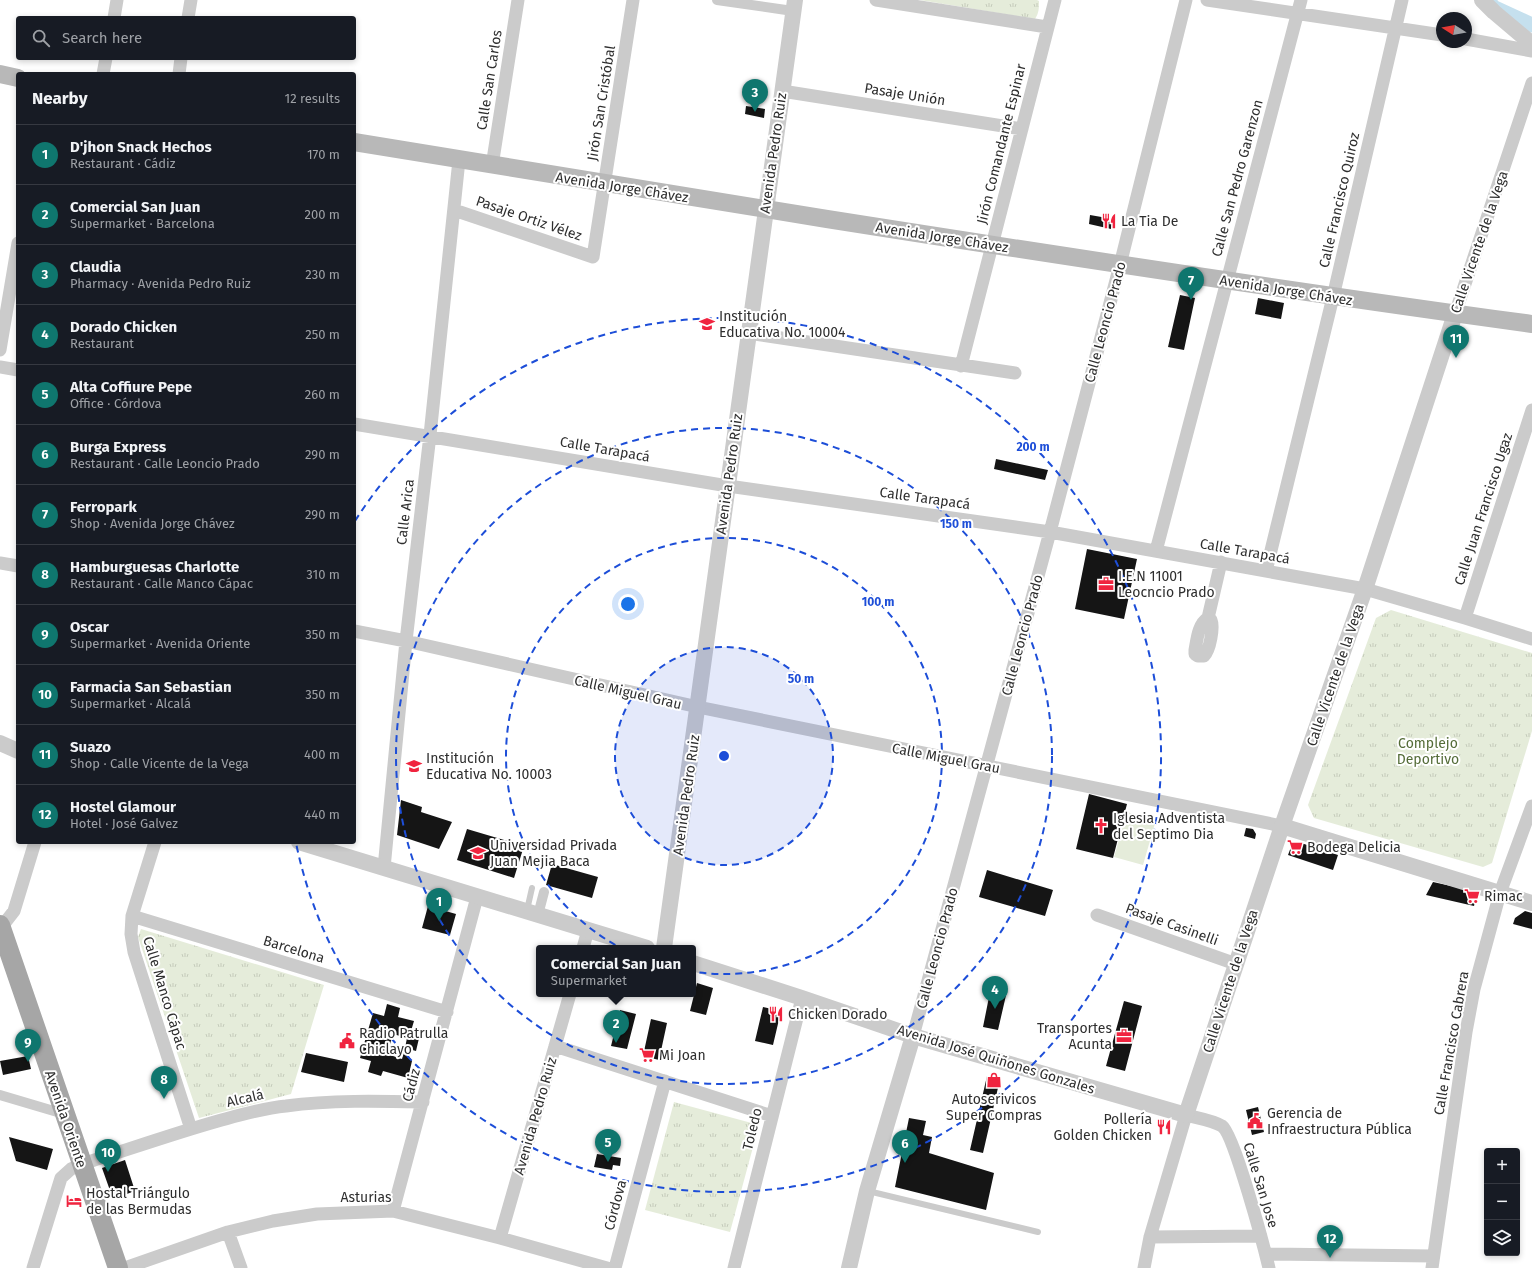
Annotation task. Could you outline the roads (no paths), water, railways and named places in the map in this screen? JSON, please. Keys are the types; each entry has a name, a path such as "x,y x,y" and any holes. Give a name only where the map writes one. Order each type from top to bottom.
{"main road":[{"path":"0,74 16,78"},
{"name":"Avenida Jorge Chávez","path":"356,142 492,166 1120,265 1333,297 1532,324"},
{"name":"Avenida Oriente","path":"0,927 118,1268"}],"street":[{"path":"114,16 117,0"},
{"path":"188,16 192,0"},
{"name":"Calle San Carlos","path":"492,166 518,0"},
{"name":"Jirón San Cristóbal","path":"593,258 633,0"},
{"path":"717,0 794,5"},
{"path":"876,0 1047,28"},
{"name":"Jirón Comandante Espinar","path":"961,366 1055,0"},
{"name":"Calle Leoncio Prado","path":"849,1268 867,1191 913,1036 1050,532 1120,265 1186,0"},
{"path":"1207,0 1436,34"},
{"name":"Calle San Pedro Garenzon","path":"1156,551 1301,0"},
{"name":"Calle Francisco Quiroz","path":"1266,571 1333,297 1402,0"},
{"path":"1482,0 1532,44"},
{"name":"Avenida Pedro Ruiz","path":"664,945 794,5"},
{"path":"1472,40 1532,51"},
{"path":"103,72 106,60"},
{"path":"179,72 181,60"},
{"name":"Calle Vicente de la Vega","path":"1144,1268 1150,1237 1186,1115 1282,826 1365,589 1454,314 1532,83"},
{"name":"Pasaje Unión","path":"782,91 1022,129"},
{"name":"Calle Arica","path":"384,868 406,641 430,436 459,160"},
{"name":"Pasaje Ortiz Vélez","path":"454,210 593,258"},
{"path":"0,350 16,254"},
{"path":"748,333 1014,373"},
{"path":"0,367 16,370"},
{"name":"Calle Juan Francisco Ugaz","path":"1465,618 1532,410"},
{"name":"Calle Tarapacá","path":"356,424 728,486 1050,532 1221,562 1365,589 1532,639"},
{"path":"1208,618 1221,562"},
{"path":"0,563 16,566"},
{"name":"Calle Miguel Grau","path":"356,632 406,641 698,707 1282,826 1532,903"},
{"path":"0,743 16,750"},
{"name":"Calle Francisco Cabrera","path":"1433,1262 1466,1032 1474,988 1500,893 1532,806"},
{"path":"0,927 14,911 34,844"},
{"name":"Calle Manco Cápac","path":"154,844 132,916 131,934 134,952 191,1129"},
{"path":"306,844 637,945"},
{"path":"532,913 544,892"},
{"name":"Cádiz","path":"393,1211 477,897"},
{"name":"Pasaje Casinelli","path":"1097,914 1236,964"},
{"name":"Barcelona","path":"132,916 447,1012"},
{"path":"584,945 588,930"},
{"name":"Avenida José Quiñones Gonzales","path":"696,964 913,1036 1186,1115"},
{"name":"Avenida Pedro Ruiz","path":"500,1238 569,997"},
{"name":"Toledo","path":"734,1268 802,998"},
{"path":"555,1046 772,1116"},
{"name":"Córdova","path":"615,1268 665,1081"},
{"path":"0,1095 64,1114"},
{"name":"Alcalá","path":"33,1268 61,1178 71,1169 82,1164 191,1129 234,1117 285,1106 330,1102 423,1102"},
{"name":"Calle San Jose","path":"1186,1115 1222,1126 1227,1133 1236,1152 1269,1268"},
{"name":"Asturias","path":"125,1268 228,1232 273,1221 317,1214 393,1211 500,1238 607,1268"},
{"path":"228,1232 240,1268"},
{"path":"1150,1237 1260,1236"},
{"path":"1266,1254 1433,1262"}],"lane":[{"path":"532,888 532,913"},
{"path":"867,1191 1038,1232"}],"waterway":[{"path":"1491,4 1493,7 1532,25"}],"place":[{"name":"Claudia","path":"755,112"},
{"name":"La Tia De","path":"1109,221"},
{"name":"Ferropark","path":"1191,300"},
{"name":"Institución Educativa No. 10004","path":"707,324"},
{"name":"Suazo","path":"1456,358"},
{"name":"I.E.N 11001 Leocncio Prado","path":"1106,584"},
{"name":"Institución Educativa No. 10003","path":"414,766"},
{"name":"Iglesia Adventista del Septimo Dia","path":"1101,826"},
{"name":"Bodega Delicia","path":"1295,847"},
{"name":"Universidad Privada Juan Mejia Baca","path":"478,853"},
{"name":"Rimac","path":"1472,896"},
{"name":"D'jhon Snack Hechos","path":"439,921"},
{"name":"Dorado Chicken","path":"995,1009"},
{"name":"Chicken Dorado","path":"776,1014"},
{"name":"Transportes Acunta","path":"1124,1036"},
{"name":"Radio Patrulla Chiclayo","path":"347,1041"},
{"name":"Comercial San Juan","path":"616,1043"},
{"name":"Mi Joan","path":"647,1055"},
{"name":"Oscar","path":"28,1062"},
{"name":"Autoserivicos Super Compras","path":"994,1080"},
{"name":"Hamburguesas Charlotte","path":"164,1099"},
{"name":"Gerencia de Infraestructura Pública","path":"1255,1121"},
{"name":"Pollería Golden Chicken","path":"1164,1127"},
{"name":"Alta Coffiure Pepe","path":"608,1162"},
{"name":"Burga Express","path":"905,1163"},
{"name":"Farmacia San Sebastian","path":"108,1172"},
{"name":"Hostal Triángulo de las Bermudas","path":"74,1201"},
{"name":"Hostel Glamour","path":"1330,1258"}],"park label":[{"name":"Complejo Deportivo","path":"1428,752"}]}
